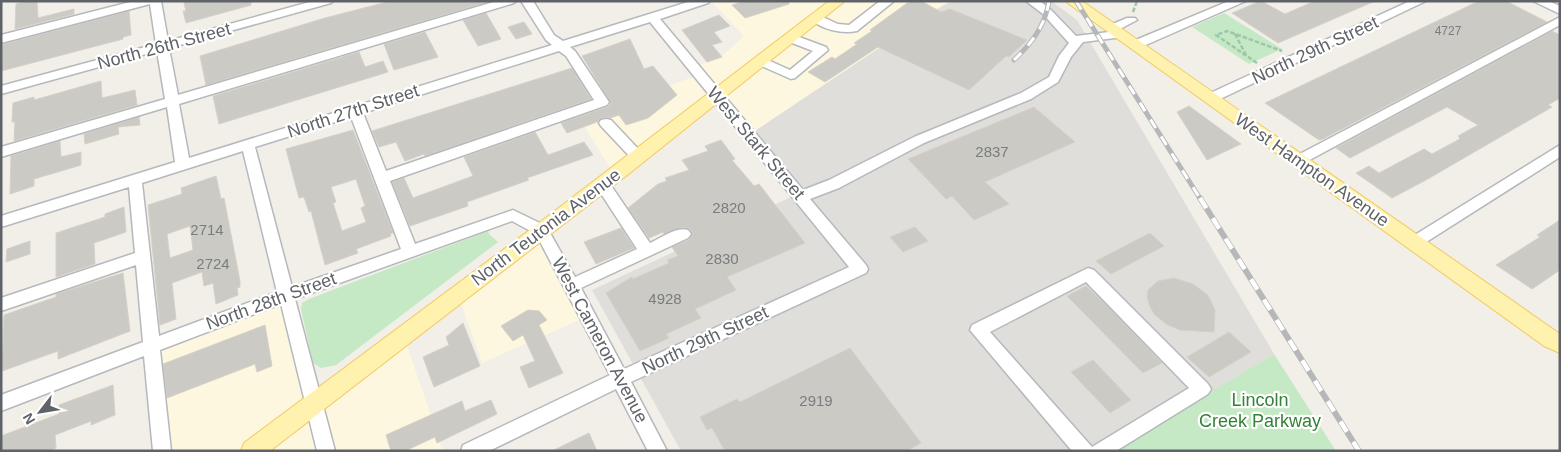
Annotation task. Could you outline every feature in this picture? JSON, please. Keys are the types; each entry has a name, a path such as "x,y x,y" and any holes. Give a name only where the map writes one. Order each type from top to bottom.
{"main road":[{"name":"North Teutonia Avenue","path":"252,451 603,184 838,1"},
{"name":"West Hampton Avenue","path":"1072,1 1558,342"}],"street":[{"path":"1,38 148,1"},
{"path":"155,1 183,165"},
{"name":"North 26th Street","path":"1,90 326,1"},
{"path":"1,152 510,1"},
{"path":"382,178 602,102 571,54 550,37 527,1"},
{"name":"North 27th Street","path":"1,222 248,146 355,110 704,1"},
{"path":"816,18 847,30 853,28 888,1"},
{"path":"1032,1 1047,12 1076,43"},
{"path":"1135,45 1240,1"},
{"name":"North 29th Street","path":"1211,98 1420,1"},
{"path":"1539,1 1560,11"},
{"name":"West Stark Street","path":"652,17 860,269"},
{"path":"800,196 834,184 919,140 1026,96 1054,79 1065,56 1079,39 1115,32 1131,20"},
{"path":"1299,160 1560,20"},
{"path":"761,61 791,75 822,50 791,38"},
{"path":"355,110 410,251"},
{"path":"606,123 638,157"},
{"path":"248,146 326,451"},
{"path":"1415,242 1560,150"},
{"path":"135,180 153,345 162,451"},
{"path":"603,184 647,250"},
{"name":"North 28th Street","path":"1,403 153,345 513,214 541,230"},
{"name":"West Cameron Avenue","path":"541,230 572,285 658,451"},
{"path":"572,285 683,234"},
{"path":"1,305 143,256"},
{"name":"North 29th Street","path":"470,451 494,446 620,378 860,269"},
{"path":"1084,451 978,330 1088,274 1202,389 1099,451"}],"path":[{"path":"1257,63 1216,35 1227,31 1282,51"},
{"path":"1235,34 1247,56"}],"shaded area":[{"path":"711,1 952,1 749,135 716,96 615,176 575,111 635,91 639,96 699,75 694,68 722,56 744,36"},
{"path":"952,1 1051,1 1077,20 1274,354 1115,451 681,451 592,290 804,191 755,131"},
{"path":"541,230 588,316 482,363 458,295"},
{"path":"285,296 315,403 404,337 443,451 162,451 153,345"}],"green space":[{"path":"1224,13 1282,49 1249,64 1192,27"},
{"path":"488,231 498,242 336,365 321,368 313,363 301,309 302,303"},
{"name":"Lincoln Creek Parkway","path":"1274,354 1336,451 1112,451"}],"building":[{"path":"25,1 37,1 38,18 74,9 74,14 15,29 16,4"},
{"path":"186,1 251,1 251,5 186,23 183,11 186,11 184,3"},
{"path":"391,1 487,2 206,85 200,56 325,18"},
{"path":"744,1 789,1 789,4 745,18 732,5"},
{"path":"910,1 921,1 941,12 950,9 1027,40 1009,57 1006,56 969,90 878,47 825,82 808,72 832,57 835,59 857,44 854,43"},
{"path":"1261,1 1285,14 1315,1 1375,1 1278,43 1232,13"},
{"path":"1479,1 1506,1 1547,22 1323,139 1319,140 1265,103"},
{"path":"129,11 131,35 123,37 123,39 1,71 1,45"},
{"path":"486,13 501,39 478,46 463,20"},
{"path":"719,15 730,26 714,32 722,42 712,45 722,57 707,62 682,30"},
{"path":"524,22 532,34 516,39 508,27"},
{"path":"1552,31 1560,35 1560,98 1548,105 1552,107 1426,180 1392,198 1356,173 1369,166 1379,173 1424,149 1432,154 1458,140 1460,138 1458,136 1478,125 1447,107 1350,158 1336,148"},
{"path":"425,32 438,57 394,70 384,44"},
{"path":"630,39 644,69 653,66 677,95 648,118 626,125 619,115 610,118 606,117 567,133 561,123 608,107 611,103 582,56"},
{"path":"359,52 365,67 383,61 388,72 219,124 213,96"},
{"path":"572,68 591,99 425,156 424,154 405,161 396,142 379,147 372,131"},
{"path":"101,81 102,98 135,90 137,105 14,141 13,103 34,97 34,100"},
{"path":"1189,106 1241,144 1207,160 1177,112"},
{"path":"1034,107 1075,142 985,182 1009,204 974,220 952,196 946,199 908,159"},
{"path":"139,117 140,125 118,127 119,134 85,144 84,134"},
{"path":"353,130 393,233 390,234 391,236 356,249 358,253 325,265 311,211 309,212 304,197 299,198 286,149","holes":["356,179 365,206 361,208 366,222 342,231 333,203 336,202 331,187"]},
{"path":"535,132 548,155 584,142 593,155 527,178 529,180 467,202 468,206 410,226 392,182 404,178 413,198 473,176 464,157"},
{"path":"721,140 735,159 732,160 754,186 759,184 805,243 727,277 736,290 695,309 701,318 666,334 669,338 640,351 606,293 632,277 633,279 669,263 667,260 678,256 672,247 689,240 693,234 690,229 683,227 649,238 628,208 658,184 667,181 665,178 689,170 682,160 708,151 705,146"},
{"path":"60,141 61,157 81,152 81,165 34,179 34,186 10,194 11,156"},
{"path":"216,176 221,199 224,198 240,287 237,288 238,295 216,304 213,283 204,286 202,272 172,283 176,319 160,325 148,205 182,194 181,188","holes":["190,226 193,250 170,258 167,234"]},
{"path":"124,207 126,232 94,243 95,264 56,277 56,233 105,217 105,214"},
{"path":"1560,220 1560,270 1532,289 1496,265 1540,237 1537,235"},
{"path":"915,227 928,241 903,252 890,237"},
{"path":"621,228 634,248 596,264 584,242"},
{"path":"1150,233 1164,246 1111,274 1096,261"},
{"path":"30,241 30,254 6,262 7,249"},
{"path":"123,273 130,331 58,359 58,351 2,371 4,315 56,297 56,294"},
{"path":"1174,278 1193,284 1208,295 1215,310 1214,332 1180,330 1166,324 1155,315 1147,297 1148,290 1158,281"},
{"path":"1086,286 1162,363 1143,373 1067,296"},
{"path":"528,310 539,311 547,320 539,325 563,373 529,388 520,367 535,361 523,335 513,341 501,326"},
{"path":"463,323 480,366 434,387 423,357 449,345 446,337"},
{"path":"265,325 272,366 257,372 255,364 167,398 163,364"},
{"path":"1229,332 1251,352 1209,377 1187,357"},
{"path":"850,348 921,443 907,451 725,451 712,428 707,430 700,417 737,399 740,402"},
{"path":"1093,360 1131,400 1110,413 1071,372"},
{"path":"113,385 115,415 91,425 91,421 55,435 56,448 49,451 1,451 1,436 59,414 59,405"},
{"path":"491,400 497,414 437,443 435,437 405,451 391,451 386,435 462,401 465,411"},
{"path":"589,433 597,451 552,451"}],"railway":[{"path":"1014,60 1037,34 1049,1"},
{"path":"1076,1 1201,200"},
{"path":"1200,198 1359,451"}]}
